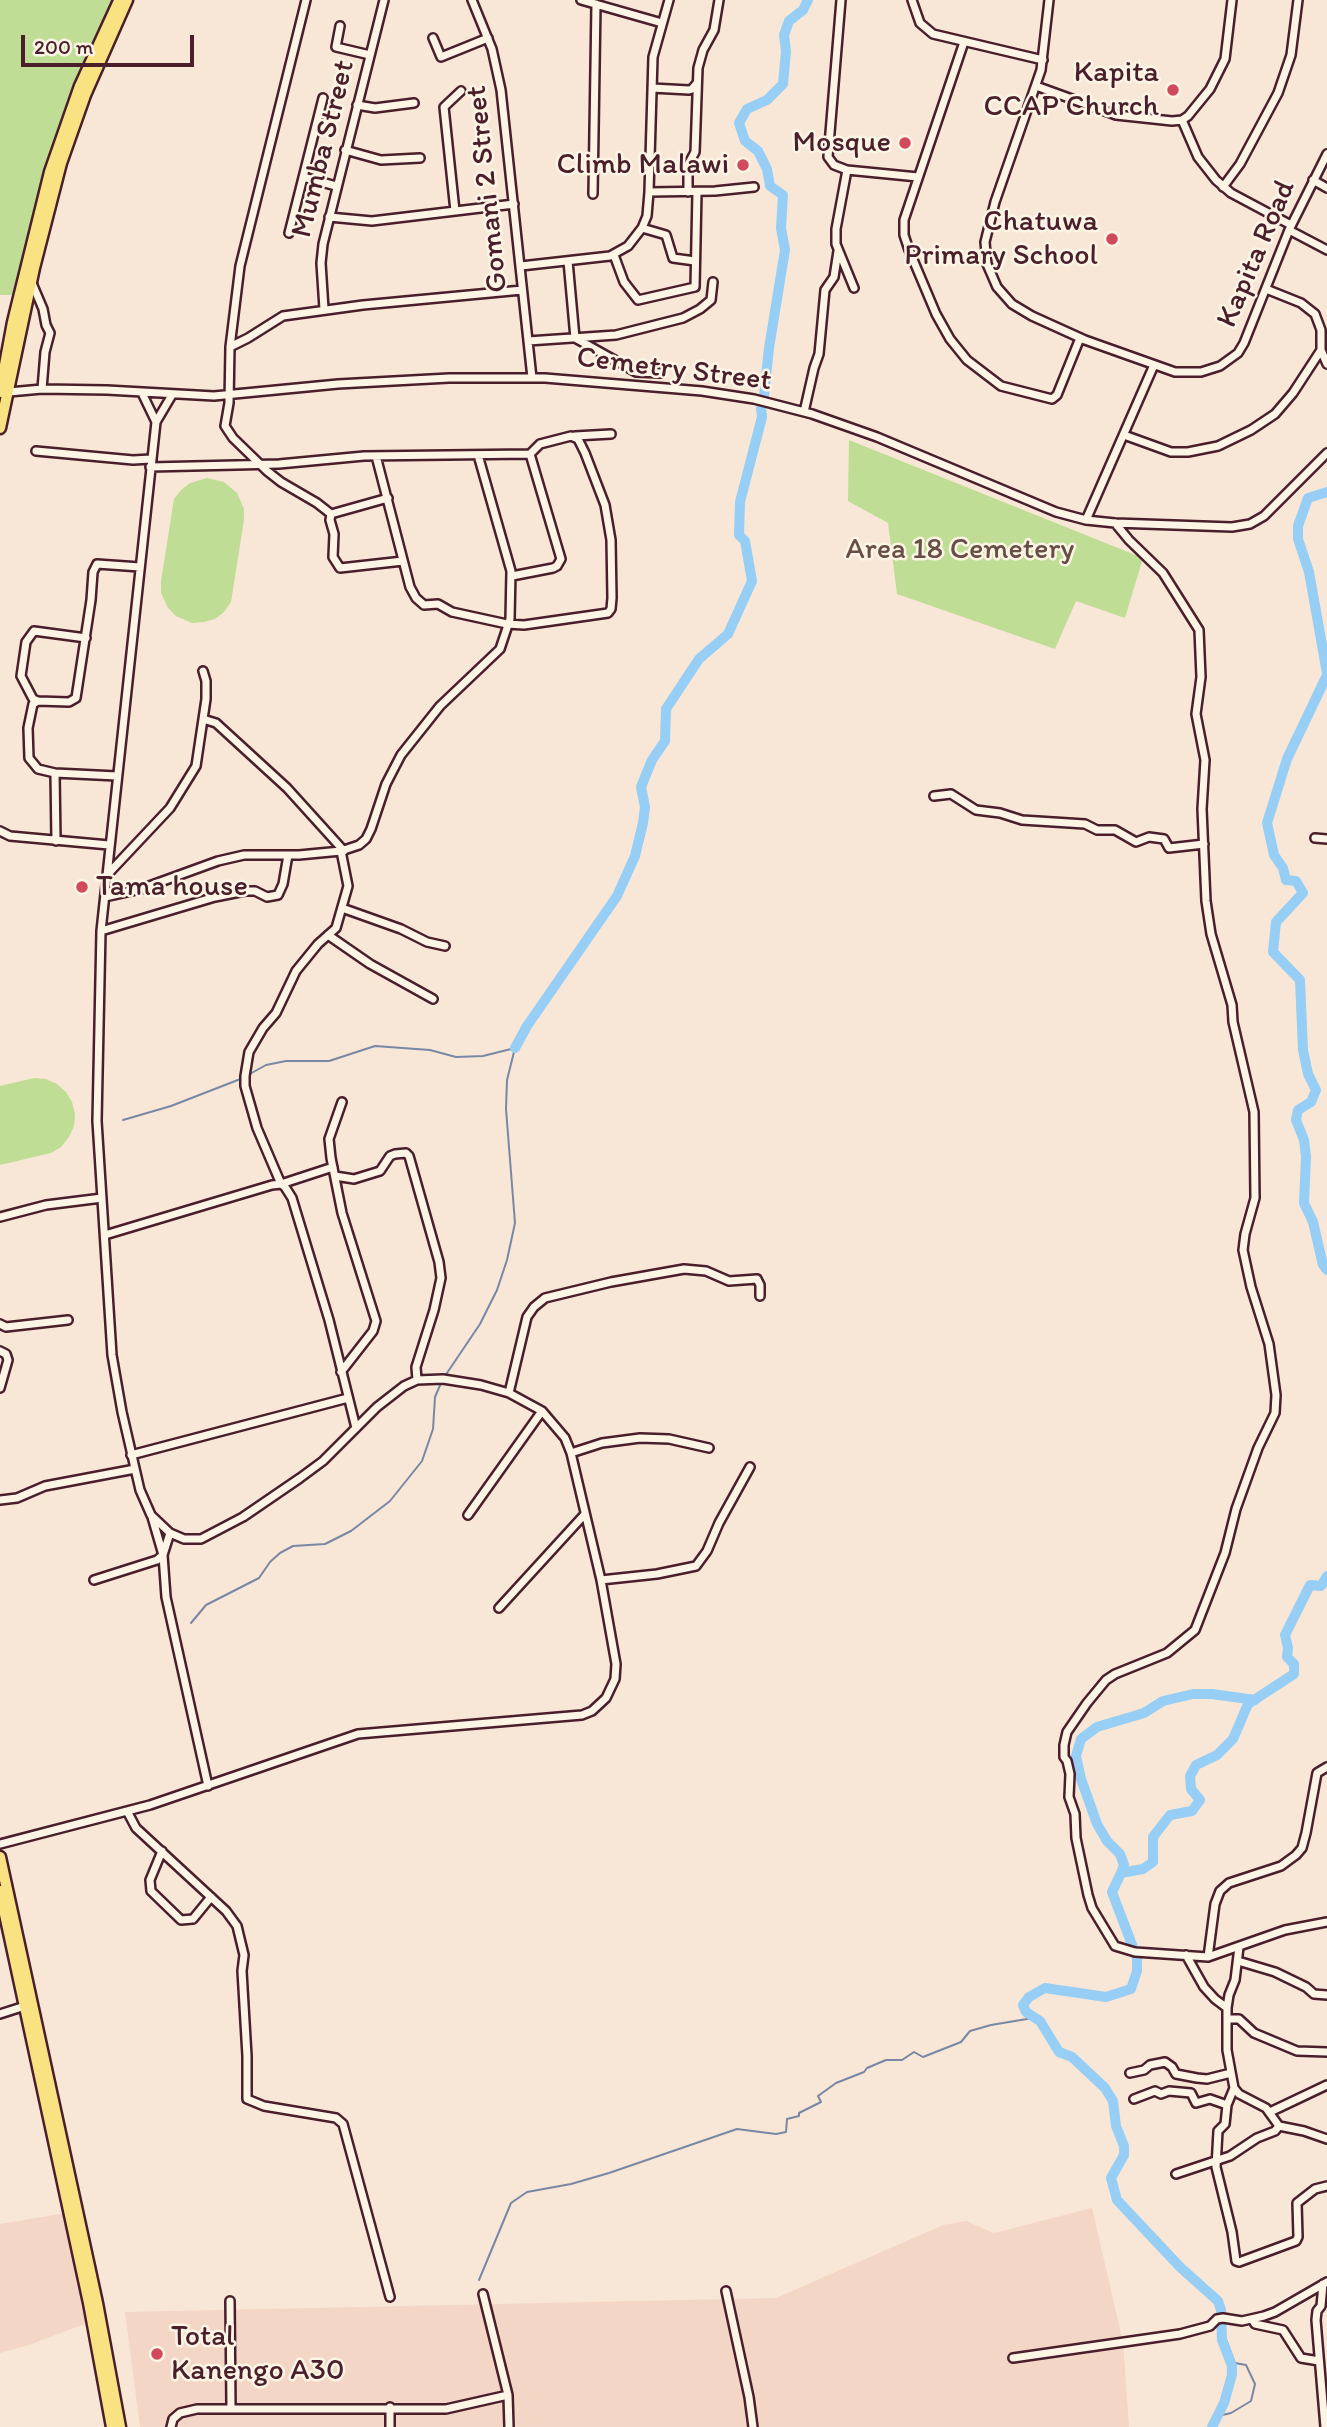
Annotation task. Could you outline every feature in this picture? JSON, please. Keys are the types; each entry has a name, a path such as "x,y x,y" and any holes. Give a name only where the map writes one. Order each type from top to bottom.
{"highway":[{"path":"0,428 13,322 50,172 79,86 120,0"},
{"path":"4,392 53,188 74,122 127,0"},
{"path":"0,1857 120,2427"},
{"path":"0,1891 89,2303 111,2427"}],"street":[{"path":"306,0 240,266 230,346 229,396 225,418 227,430 282,482 317,502 331,514 333,557 340,568 404,561"},
{"name":"Mumba Street","path":"324,309 321,257 336,186 384,0"},
{"name":"Gomani 2 Street","path":"472,0 488,38 501,90 532,378"},
{"path":"581,0 662,23"},
{"path":"521,266 614,254 632,242 642,228 647,216 649,192 653,57 669,0"},
{"path":"688,192 688,165 695,152 698,68 713,30 719,0"},
{"path":"841,0 827,153 834,165 847,170 918,177"},
{"path":"912,0 916,15 925,30 933,34 1043,60"},
{"name":"Kapita Road","path":"1049,0 1043,60 995,202 985,242 987,264 997,287 1012,304 1032,316 1080,338 1154,365 1191,373 1211,370 1229,361 1244,343 1290,228 1327,154"},
{"path":"1036,86 1115,116 1182,120 1210,89 1225,59 1231,0"},
{"path":"1223,187 1240,164 1281,84 1291,55 1297,0"},
{"path":"593,194 596,5"},
{"path":"340,26 336,47 370,55"},
{"path":"433,38 441,57 488,38"},
{"path":"964,42 904,220 904,238 942,326 967,360 1001,386 1052,399 1057,395 1080,338"},
{"path":"652,88 689,90 697,82"},
{"path":"455,211 444,107 461,91"},
{"path":"289,233 323,99"},
{"path":"357,105 375,108 414,103"},
{"path":"1182,120 1198,157 1223,187 1327,250"},
{"path":"345,150 381,160 420,158"},
{"path":"804,412 819,354 825,290 834,277 838,251 836,229 847,170"},
{"path":"303,177 336,186"},
{"path":"1313,180 1327,187"},
{"path":"649,192 698,192 754,187"},
{"path":"614,254 624,282 636,299 695,287 698,192"},
{"path":"329,217 372,221 514,204"},
{"path":"642,228 666,235 673,258 695,261"},
{"path":"838,251 854,288"},
{"path":"568,261 575,338"},
{"path":"31,282 50,333 41,389"},
{"path":"528,341 616,335 690,315 710,300 713,282"},
{"path":"1266,289 1312,310 1321,326 1321,350 1327,364"},
{"path":"230,346 283,316 324,309 522,290"},
{"path":"575,338 636,372 661,373"},
{"path":"1125,435 1171,452 1196,452 1218,446 1251,430 1275,414 1293,393 1321,350"},
{"path":"1086,520 1154,365"},
{"name":"Cemetry Street","path":"4,392 41,389 229,396 412,379 532,378 702,391 754,399 804,412 877,437 1056,512 1086,520 1115,523 1232,527 1250,524 1264,516 1327,453"},
{"path":"142,393 156,422"},
{"path":"0,1844 127,1811 358,1734 570,1718 592,1711 606,1698 615,1679 616,1664 601,1580 571,1453 565,1438 542,1412 509,1392 464,1382 417,1380 394,1393 306,1474 222,1529 195,1540 170,1534 145,1505 131,1455 114,1373 97,1121 101,932 156,422 172,395"},
{"path":"36,451 151,463 260,463 376,456 530,454 540,444 566,436 611,434"},
{"path":"376,456 412,593 424,605 438,604 453,612 507,624 537,625 604,615 611,609 611,540 608,520 593,469 575,436"},
{"path":"512,576 553,568 561,559 530,454"},
{"path":"105,897 141,890 244,855 342,851 359,845 366,839 386,785 401,755 440,706 500,649 511,616 509,602 512,576 478,455"},
{"path":"331,514 388,498"},
{"path":"1115,523 1163,573 1199,630 1201,677 1196,714 1205,760 1202,809 1206,901 1211,934 1232,1005 1233,1022 1254,1112 1255,1198 1245,1234 1244,1250 1256,1306 1269,1344 1276,1385 1275,1413 1258,1448 1236,1509 1225,1553 1195,1630 1167,1653 1125,1668 1106,1680 1067,1732 1064,1757 1068,1761 1070,1774 1069,1797 1075,1814 1079,1856 1088,1895 1115,1946 1122,1949 1208,1957 1285,1930 1327,1922"},
{"path":"86,638 34,631 26,642 21,676 33,699 69,702 76,698 86,638 93,572 97,564 140,567"},
{"path":"106,876 170,808 196,766 206,681 203,671"},
{"path":"38,701 31,708 28,736 29,758 38,769 55,773 117,776"},
{"path":"203,719 216,723 287,788 342,851 345,859 348,886 336,928 296,971 276,1013 263,1028 247,1057 245,1076 248,1096 268,1157 281,1184 292,1198 329,1320 356,1428"},
{"path":"55,773 56,841"},
{"path":"934,796 951,794 976,810 1000,813 1022,820 1085,824 1097,830 1115,830 1136,842 1149,837 1164,839 1169,848 1204,844"},
{"path":"0,831 10,836 109,845"},
{"path":"1315,838 1327,839"},
{"path":"101,932 225,895 255,891 267,897 278,895 283,884 288,855"},
{"path":"342,908 409,932 427,942 445,946"},
{"path":"328,935 370,964 433,999"},
{"path":"341,1372 373,1332 376,1321 342,1213 332,1167 329,1139 342,1102"},
{"path":"335,1176 347,1179 359,1177 380,1171 390,1156 406,1153 409,1156 439,1262 441,1278 435,1310 416,1367 417,1380"},
{"path":"105,1235 332,1167"},
{"path":"0,1217 46,1205 102,1198"},
{"path":"509,1392 527,1317 540,1301 552,1295 684,1269 706,1271 722,1280 757,1279 760,1296"},
{"path":"0,1324 6,1327 68,1320"},
{"path":"0,1351 6,1354 8,1360 0,1388"},
{"path":"131,1455 348,1398"},
{"path":"468,1515 542,1412"},
{"path":"571,1453 602,1443 640,1438 669,1439 709,1448"},
{"path":"601,1580 691,1569 695,1566 707,1551 750,1467"},
{"path":"0,1500 17,1498 45,1486 135,1469"},
{"path":"499,1608 585,1514"},
{"path":"151,1515 163,1555 166,1597 208,1786"},
{"path":"94,1580 151,1563 163,1555 170,1534"},
{"path":"1208,1957 1215,1904 1220,1891 1229,1883 1281,1866 1296,1855 1302,1848 1306,1833 1317,1773 1327,1767"},
{"path":"127,1811 136,1828 234,1921 242,1942 247,2099 264,2106 336,2118 343,2124 390,2297"},
{"path":"162,1851 150,1880 151,1891 181,1920 193,1919 211,1897"},
{"path":"1239,1947 1227,2008 1227,2050 1234,2088 1239,2094 1270,2112 1279,2126"},
{"path":"1186,1955 1204,1987 1227,2008"},
{"path":"1238,1961 1275,1972 1306,1987 1314,1994 1327,1995"},
{"path":"0,2014 25,2006"},
{"path":"1227,2019 1239,2020 1254,2033 1297,2051 1327,2052"},
{"path":"1130,2073 1165,2062 1172,2067 1174,2073 1197,2078 1208,2079 1231,2073"},
{"path":"1270,2112 1327,2085"},
{"path":"1234,2088 1227,2105 1225,2124 1218,2131 1216,2175 1237,2262 1296,2241 1297,2203 1315,2189 1327,2186"},
{"path":"1134,2099 1155,2091 1161,2094 1169,2091 1191,2093 1196,2103 1210,2099 1227,2105"},
{"path":"1176,2174 1230,2156 1279,2126 1327,2139"},
{"path":"1013,2358 1170,2336 1210,2326 1223,2318 1252,2319 1275,2312 1325,2283"},
{"path":"1325,2283 1321,2306 1317,2311 1325,2427"},
{"path":"726,2291 753,2427"},
{"path":"483,2294 508,2395 509,2427"},
{"path":"230,2301 231,2409"},
{"path":"1252,2319 1255,2324 1283,2330 1301,2358 1319,2361"},
{"path":"171,2427 176,2416 187,2410 390,2407 446,2409 508,2395"},
{"path":"390,2407 390,2427"}],"shaded area":[{"path":"1092,2208 1123,2342 1129,2427 140,2427 125,2312 776,2298 943,2225 966,2221 994,2233"},
{"path":"66,2213 90,2322 0,2353 0,2224"}],"green space":[{"path":"0,0 116,0 16,295 0,295"},
{"name":"Area 18 Cemetery","path":"849,440 1143,558 1125,618 1076,601 1055,649 897,594 888,523 848,501"},
{"path":"207,478 224,482 237,493 244,509 244,520 231,602 215,619 192,623 176,616 168,608 161,593 161,581 174,499 190,483"},
{"path":"34,1078 46,1079 66,1092 75,1114 74,1126 61,1147 51,1153 0,1165 0,1086"}],"waterway":[{"path":"764,396 785,250 781,228 783,195 770,186 767,169 758,151 745,141 739,123 747,109 767,100 783,84 786,51 784,35 789,21 803,10 808,0"},
{"path":"515,1048 527,1026 617,896 635,856 645,807 641,787 652,760 665,741 666,709 699,659 728,634 752,581 745,541 739,535 740,502 762,417 761,408"},
{"path":"1327,492 1308,498 1298,526 1298,539 1309,572 1327,673"},
{"path":"1327,675 1287,759 1267,823 1274,855 1283,868 1286,880 1296,881 1303,893 1276,922 1273,952 1300,980 1303,1050 1308,1074 1316,1090 1311,1102 1298,1110 1296,1120 1304,1140 1306,1157 1304,1203 1313,1222 1323,1265 1327,1270"},
{"path":"248,1075 266,1065 286,1061 329,1061 375,1046 430,1050 456,1057 483,1056 515,1048"},
{"path":"445,1376 480,1324 497,1290 515,1223 506,1109 507,1080 515,1048"},
{"path":"123,1120 171,1106 243,1078"},
{"path":"191,1623 206,1605 259,1578 280,1553 293,1546 325,1544 351,1531 390,1501 422,1461 433,1429 435,1397 441,1383"},
{"path":"1212,2427 1224,2403 1232,2375 1232,2366 1222,2340 1218,2301 1180,2267 1117,2200 1111,2178 1124,2155 1124,2146 1116,2126 1113,2101 1105,2088 1072,2057 1059,2052 1040,2021 1026,2012 1023,2005 1029,1997 1045,1988 1106,1997 1131,1989 1137,1971 1137,1958 1112,1892 1121,1873 1143,1869 1153,1862 1153,1837 1170,1815 1192,1811 1200,1800 1191,1789 1190,1776 1196,1765 1217,1755 1233,1739 1248,1704 1294,1674 1294,1664 1287,1657 1285,1635 1310,1585 1321,1586 1327,1576"},
{"path":"1121,1873 1124,1865 1120,1854 1107,1841 1097,1824 1081,1779 1076,1756 1081,1739 1097,1727 1144,1713 1163,1701 1193,1694 1255,1700"},
{"path":"479,2280 511,2203 527,2192 571,2184 609,2173 737,2129 776,2134 786,2132 787,2119 799,2116 799,2113 821,2102 818,2096 836,2083 864,2072 867,2068 886,2060 902,2060 914,2052 923,2057 961,2042 970,2031 1033,2018"},
{"path":"1218,2416 1231,2413 1251,2401 1255,2384 1246,2365 1235,2363 1222,2329"}],"place":[{"name":"Kapita CCAP Church","path":"1173,90"},
{"name":"Mosque","path":"905,143"},
{"name":"Climb Malawi","path":"743,165"},
{"name":"Chatuwa Primary School","path":"1112,239"},
{"name":"Tama house","path":"82,887"},
{"name":"Total Kanengo A30","path":"157,2354"}]}
